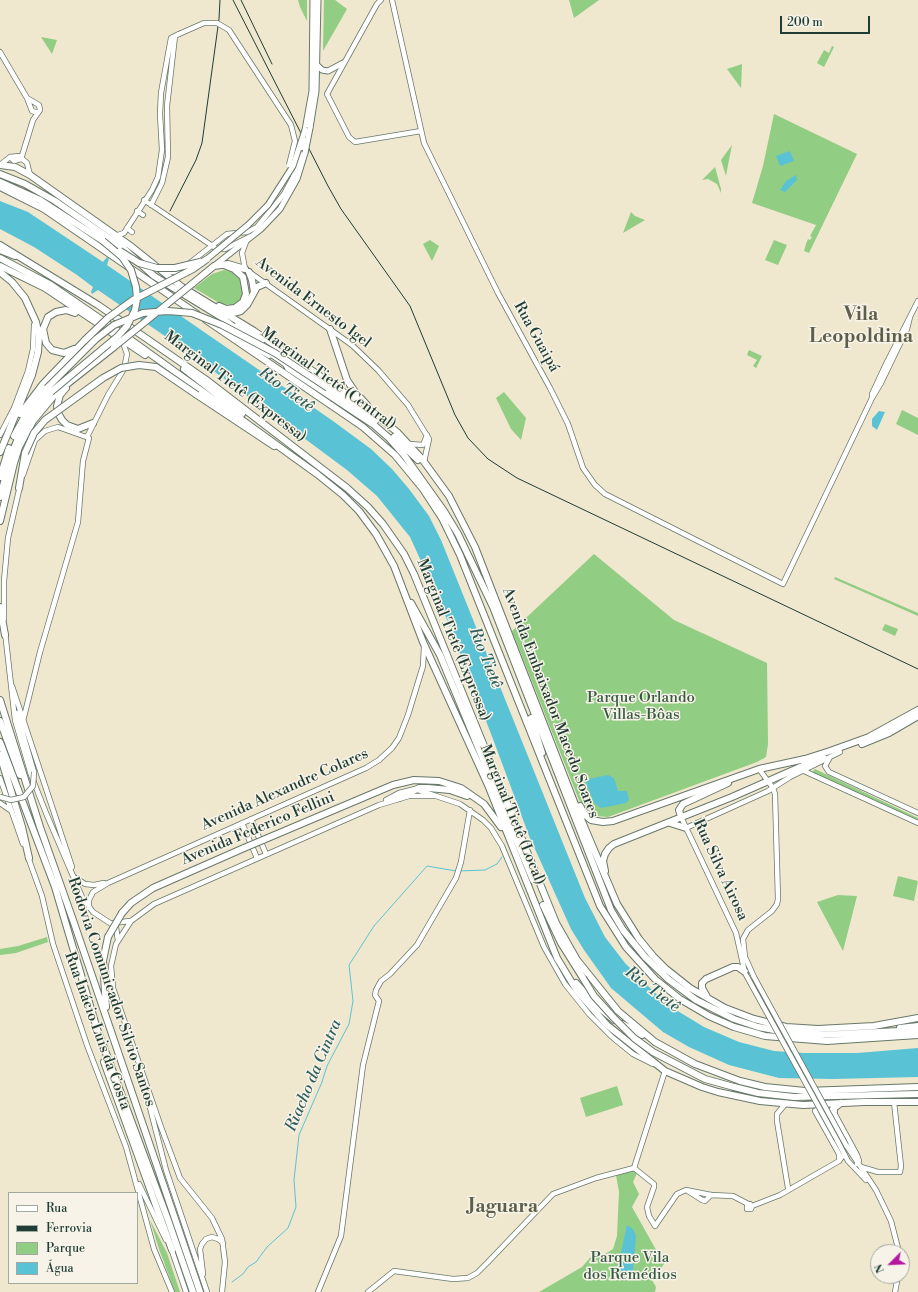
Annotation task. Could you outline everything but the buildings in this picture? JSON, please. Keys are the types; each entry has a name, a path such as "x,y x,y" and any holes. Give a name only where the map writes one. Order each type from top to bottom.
{"highway":[{"path":"0,165 22,170 30,175 136,251 175,282 195,295 226,309 235,308 243,302 247,289 243,277 234,269 224,265"},
{"path":"9,167 33,182 55,201"},
{"path":"0,174 25,184 55,201"},
{"path":"0,178 33,193 59,209 64,215"},
{"path":"0,182 26,193 64,215 131,258 151,267 175,268 207,259"},
{"path":"0,187 44,209 363,427 395,455 423,489"},
{"name":"Marginal Tietê (Central)","path":"55,201 123,248 154,276 222,314 286,364 288,368 374,426 396,444 444,511 458,534 493,607 528,692"},
{"path":"0,497 10,456 20,433 49,390 118,336 127,326 135,310 137,298 136,287 131,270 122,257 103,241"},
{"name":"Marginal Tietê (Expressa)","path":"0,245 98,305 210,384 347,488 368,507 392,536 414,574 556,923 584,969 618,1011 645,1034 676,1053 711,1071 740,1081 765,1087 797,1090 918,1087"},
{"path":"0,250 13,256 19,256"},
{"path":"0,255 32,274 179,374 285,450"},
{"path":"0,258 32,274"},
{"path":"10,428 43,384 108,318 133,300 193,269 207,259"},
{"path":"0,521 14,463 25,434 44,406 57,392 214,266 232,265 247,271 252,280 254,292"},
{"path":"0,266 45,288 87,318 179,374"},
{"path":"0,272 22,293 32,311 38,328 38,352 28,388 0,452"},
{"path":"222,314 241,311 247,305 258,287 266,283"},
{"name":"Avenida Embaixador Macedo Soares","path":"195,295 222,314 282,349 370,410 423,461 444,488 458,514 488,580 528,692 568,783 607,882 629,925 653,956 682,983 708,999 732,1011 754,1019 796,1028 828,1029 886,1025 916,1018"},
{"path":"83,343 64,353 56,352 46,343 43,334 44,325 52,314 61,310 70,310 87,318"},
{"path":"0,477 17,430 25,416 96,338 109,328 136,315 168,311 192,313 227,328 275,353 377,422 408,447 433,479 452,508 458,514"},
{"path":"215,327 222,327 288,368"},
{"path":"330,328 347,380 370,410"},
{"path":"156,345 254,424 266,436"},
{"path":"19,488 25,453 34,433 46,420 103,378 121,368 139,365 156,367 242,426 277,448 285,450"},
{"path":"78,374 61,393 57,406 58,413 62,420 72,428 82,428 93,423"},
{"path":"327,395 390,443 411,468 442,518 454,543 600,906 626,947 648,971 672,993 709,1016 734,1027 765,1036 841,1041 918,1035"},
{"path":"416,445 423,461"},
{"path":"408,447 442,502 444,511"},
{"name":"Marginal Tietê (Local)","path":"285,450 332,485 359,511 384,547 403,589 424,647 488,785 557,958"},
{"path":"403,589 440,655 496,793 561,943 598,1001 634,1038 653,1052 700,1077 758,1093 794,1097 918,1094"},
{"path":"0,607 5,636"},
{"path":"528,692 525,701 551,783"},
{"path":"528,692 557,764 557,772 615,918 631,941 660,972 696,1000 729,1017 771,1030 799,1034 838,1035 918,1030"},
{"name":"Rodovia Comunicador Silvio Santos","path":"0,700 40,827 200,1292"},
{"path":"568,783 585,815 591,820 603,822 613,821 759,769 840,750 874,734 918,710"},
{"path":"607,882 604,861 609,848 825,756 883,735 918,716"},
{"path":"0,721 40,827"},
{"name":"Rodovia Comunicador Silvio Santos","path":"0,742 55,887 97,1029 168,1220 193,1292"},
{"path":"0,755 22,827 29,858"},
{"path":"682,818 679,810 683,804 738,777"},
{"name":"Avenida Federico Fellini","path":"111,1032 105,1001 103,953 108,936 122,913 131,903 153,888 393,785 414,780 439,781 451,784 469,793 493,814 509,840"},
{"path":"398,798 416,790 436,788 456,791 470,798 493,814"},
{"path":"496,793 516,856"},
{"path":"668,823 686,828"},
{"path":"534,872 538,891"},
{"path":"604,890 611,899 632,936 644,951 653,956"},
{"path":"557,958 572,979 607,1015 667,1051 676,1053"},
{"path":"557,958 577,991 607,1025 665,1071 702,1088 760,1101 786,1103 918,1102"},
{"path":"708,999 702,988 704,981 731,968 738,967 745,972"},
{"path":"648,971 688,998 696,1000"},
{"path":"885,1033 893,1030 918,1026"},
{"path":"97,1029 98,1042 119,1107 147,1177 172,1250"},
{"path":"834,1112 834,1108 841,1103"},
{"path":"803,1104 815,1111"}],"main road":[{"path":"207,259 268,205 284,182 298,156 307,129 307,120 314,91 313,0"},
{"path":"214,266 246,242 271,220 286,200 297,179 304,151 318,66 318,0"},
{"path":"382,0 378,2 327,94 349,138 355,142 420,131"},
{"name":"Rua Guaipá","path":"392,0 420,131 424,143 498,293 568,424 583,468 592,483 611,497 783,584 872,398 872,394 880,375 904,325 918,301"},
{"path":"175,36 204,23 223,26 234,36 288,119 293,130 294,149 284,182"},
{"path":"115,236 122,235 156,184 160,170 162,150 161,100 175,36"},
{"path":"151,205 162,183 168,158 167,100 175,36"},
{"path":"0,52 33,107 33,112 38,113"},
{"path":"318,66 322,70 328,71 343,63"},
{"path":"161,100 167,100"},
{"path":"0,165 10,157 16,161 21,157 33,120 40,108 33,107"},
{"path":"33,107 33,120"},
{"path":"136,251 168,271 176,273 227,234 250,231 257,227 279,200 294,177 304,151"},
{"path":"21,157 29,167 30,175"},
{"path":"144,200 212,246 222,249 254,235"},
{"path":"138,211 143,215"},
{"path":"127,228 132,232"},
{"path":"232,245 240,233"},
{"name":"Avenida Ernesto Igel","path":"246,242 242,253 247,271 330,328 352,345 378,370 410,407 427,435"},
{"path":"0,435 19,397 31,360 35,332 32,311"},
{"path":"24,721 27,703 76,530 83,461 88,438 93,423 124,369 127,354 121,338"},
{"path":"88,438 58,427 45,431 35,440 19,488 8,538 5,561 5,636 15,720 24,754 46,813 85,902 89,908 117,930 118,941"},
{"path":"408,447 425,444 427,435"},
{"path":"423,461 430,445 427,435"},
{"name":"Avenida Alexandre Colares","path":"89,908 89,900 93,892 108,883 366,768 385,756 399,738 408,715 423,666 424,647"},
{"path":"10,681 74,876"},
{"path":"0,797 11,800 19,799 30,792 33,786 34,772 20,729 12,696"},
{"path":"19,707 27,703"},
{"path":"686,828 773,788 831,757 840,750"},
{"path":"831,757 825,766 829,772 918,813"},
{"path":"759,769 773,788 776,798 777,904 772,911 748,930 743,939 745,956 754,977 846,1145 858,1165 866,1173 891,1221 897,1244"},
{"path":"804,771 918,823"},
{"name":"Rua Inácio Luis da Costa","path":"0,778 42,896 53,944 90,1052 114,1111 135,1177 154,1249 172,1292"},
{"path":"379,805 399,793 416,790 447,799 470,810 491,828 502,846 544,947 565,984 589,1014 612,1037 633,1054 657,1065"},
{"path":"874,803 880,800 878,794"},
{"path":"222,1292 225,1262 223,1243 217,1226 180,1178 112,983 112,959 118,941 131,921 154,904 379,805 398,798 434,796"},
{"path":"0,803 11,810"},
{"path":"318,1292 341,1236 363,1064 379,1001 376,995 376,990 381,981 390,974 417,945 456,878 470,810"},
{"name":"Rua Silva Airosa","path":"682,818 736,933 739,950"},
{"path":"251,819 266,854"},
{"path":"242,823 258,858"},
{"name":"Avenida Alexandre Colares","path":"74,876 85,884 90,885 108,883"},
{"path":"110,923 119,924 131,921"},
{"path":"736,933 748,930"},
{"path":"738,967 739,950"},
{"path":"739,950 745,972 844,1154 877,1194"},
{"path":"634,1168 665,1071"},
{"path":"143,1074 166,1170 207,1292"},
{"path":"858,1165 878,1172 900,1172 901,1166 894,1102"},
{"path":"786,1103 778,1114 777,1121 788,1188"},
{"path":"839,1161 839,1154 815,1111 818,1108 830,1106 857,1156 859,1161 858,1165"},
{"path":"634,1168 654,1184 646,1207 655,1226 677,1194 686,1190 711,1196 733,1196 748,1204 780,1195 788,1188 839,1161 844,1154"},
{"path":"368,1292 394,1271 454,1279 468,1278 488,1262 552,1194 596,1178 634,1168"},
{"path":"135,1177 172,1250 186,1292"},
{"path":"686,1190 705,1201 711,1196"},
{"path":"203,1279 200,1249 202,1244 212,1237 223,1243"}],"green space":[{"path":"298,0 307,0 307,21 300,7"},
{"path":"324,0 335,0 347,9 323,51"},
{"path":"569,0 599,0 574,18"},
{"path":"41,37 57,40 52,54"},
{"path":"832,46 834,47 824,67 817,63 824,50 829,53"},
{"path":"742,64 741,88 727,69"},
{"path":"774,114 857,154 809,253 804,251 808,239 810,240 812,237 810,236 816,225 752,203 763,166"},
{"path":"732,145 728,165 726,176 721,160"},
{"path":"715,167 721,193 717,184 708,179 702,180"},
{"path":"631,212 635,216 645,220 623,233"},
{"path":"430,240 439,246 432,261 423,244"},
{"path":"774,240 787,245 778,265 765,260"},
{"path":"224,270 234,273 242,282 243,295 239,302 233,305 221,304 194,288 212,274"},
{"path":"749,350 762,356 756,368 753,366 757,360 747,355"},
{"path":"504,392 526,418 521,440 511,429 496,398"},
{"path":"902,410 918,418 918,435 896,424"},
{"name":"Parque Orlando Villas-Bôas","path":"594,554 674,620 767,663 768,744 766,757 757,762 608,817 596,816 587,810 579,800 512,631"},
{"path":"835,577 918,613 918,616 834,579"},
{"path":"885,624 898,629 895,636 882,630"},
{"path":"815,769 918,818 918,822 812,772"},
{"path":"898,876 918,881 914,901 893,896"},
{"path":"838,895 857,896 843,951 817,902"},
{"path":"47,937 48,942 16,953 0,955 0,949 18,946"},
{"path":"617,1086 623,1105 586,1117 580,1098"},
{"name":"Parque Vila dos Remédios","path":"633,1170 637,1173 633,1182 639,1194 632,1207 664,1264 652,1280 656,1287 655,1292 539,1292 582,1267 595,1252 602,1256 613,1249 617,1236 619,1192 616,1175"},
{"path":"150,1220 167,1253 180,1292 175,1292"}],"water":[{"path":"790,151 794,161 780,166 776,156"},
{"path":"796,175 797,180 785,192 780,190 786,181"},
{"name":"Rio Tietê","path":"0,201 28,212 103,262 107,257 109,259 107,265 333,421 371,449 392,469 409,489 429,516 441,540 585,898 605,937 625,963 654,992 676,1010 704,1027 739,1042 774,1051 804,1053 857,1053 918,1048 918,1077 833,1079 779,1078 729,1065 689,1047 663,1032 611,988 571,929 535,849 528,846 531,841 493,739 442,607 410,537 377,496 347,470 188,352 98,290 92,294 91,292 93,287 77,275 34,247 0,229"},
{"path":"879,411 885,412 877,430 872,426 872,419"},
{"path":"608,775 614,778 618,791 627,791 629,800 626,803 601,808 594,803 586,782 589,779"},
{"path":"627,1225 633,1229 636,1236 633,1271 628,1278 624,1280 618,1278 614,1271 619,1262"}],"waterway":[{"name":"Riacho da Cintra","path":"459,871 485,870 497,864 502,857"},
{"name":"Riacho da Cintra","path":"232,1282 243,1274 248,1267 256,1262 267,1247 288,1228 296,1207 294,1180 299,1135 322,1082 327,1066 349,1024 353,1001 349,965 374,926 427,866 456,871"}],"railway":[{"path":"170,211 196,160 202,143 219,19 220,0"},
{"path":"233,0 341,209 410,306 455,415 468,438 488,459 517,478 918,669"},
{"path":"241,0 272,64"}],"district":[{"name":"Vila Leopoldina","path":"861,326"},
{"name":"Jaguara","path":"503,1207"}]}
